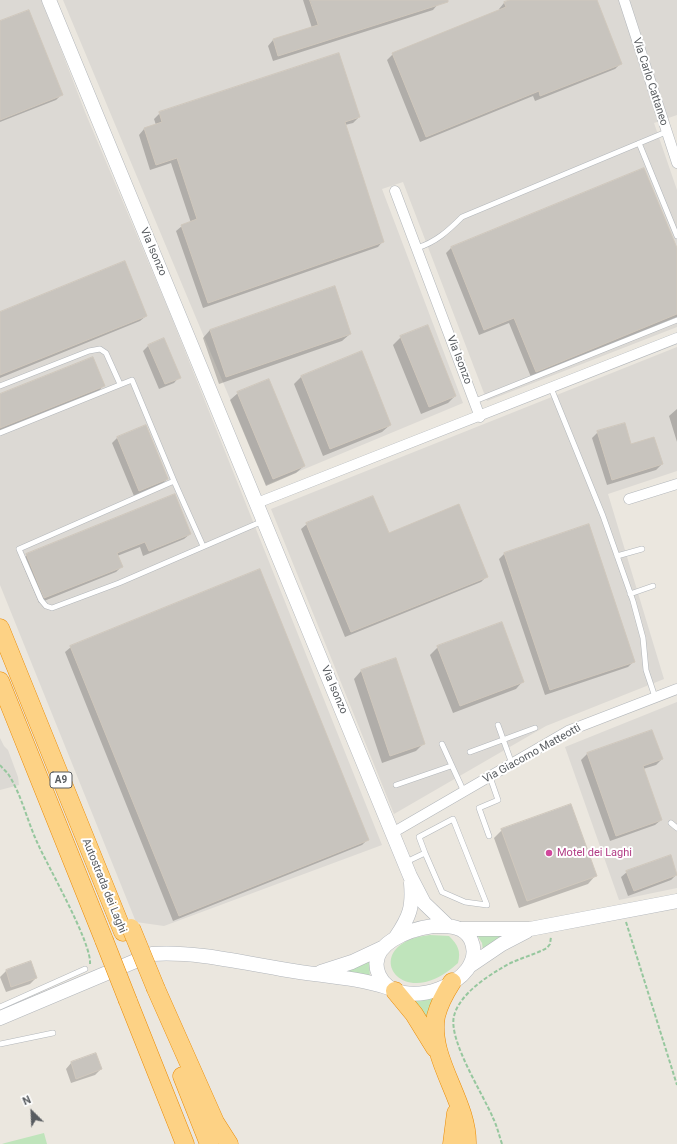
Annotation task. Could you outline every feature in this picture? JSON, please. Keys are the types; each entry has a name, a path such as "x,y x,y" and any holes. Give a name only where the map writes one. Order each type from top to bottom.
{"highway":[{"name":"Autostrada dei Laghi","path":"0,628 30,703 152,991 209,1144"},
{"name":"Autostrada dei Laghi","path":"0,681 185,1144"},
{"path":"452,982 442,1000 436,1019 436,1034 442,1060 462,1112 477,1144"},
{"path":"392,990 414,1014 442,1060"},
{"path":"152,991 215,1122 229,1144"},
{"path":"157,1076 180,1144"},
{"path":"452,1144 455,1125 455,1094"},
{"path":"462,1112 467,1144"}],"street":[{"name":"Via Isonzo","path":"49,0 394,832 410,876 424,903 455,927"},
{"name":"Via Carlo Cattaneo","path":"624,0 666,132 676,156"},
{"name":"Via Isonzo","path":"395,191 480,416"},
{"path":"257,503 677,338"},
{"path":"629,499 677,484"},
{"name":"Via Giacomo Matteotti","path":"394,832 568,732 677,689"},
{"name":"Via Isonzo","path":"396,937 410,912 412,901 410,876"},
{"path":"317,973 352,962 384,947 396,937 422,928 455,927 530,929 677,901"},
{"path":"455,927 469,937 473,946 474,954 471,965"},
{"path":"0,1018 152,954 170,953 290,971 317,973 366,981 406,994 422,994 437,990 452,982 471,965 502,944 530,929"},
{"path":"384,947 378,956 376,966 379,975 392,990"}],"lane":[{"path":"417,248 430,244 445,234 462,217 666,132"},
{"path":"639,143 677,236"},
{"path":"474,401 677,320"},
{"path":"0,386 89,351 100,349 106,353 120,384"},
{"path":"0,432 132,380 174,481 204,546"},
{"path":"551,388 618,556 644,638 646,670 655,697"},
{"path":"174,481 18,549 41,600 46,606 52,608 119,583 264,521"},
{"path":"618,556 642,549"},
{"path":"630,594 652,586"},
{"path":"498,725 512,764"},
{"path":"470,752 535,728"},
{"path":"442,744 464,792"},
{"path":"396,785 451,766"},
{"path":"489,836 479,808 498,800 490,777"},
{"path":"452,819 488,905 465,902 442,892 425,853 419,837 452,819"},
{"path":"671,824 677,828"},
{"path":"406,863 425,853"},
{"path":"0,1007 85,969"},
{"path":"0,1044 53,1032"}],"path":[{"path":"0,766 9,775 18,793 31,829 68,904 88,952 90,964 85,969"},
{"path":"625,912 627,929 637,954 677,1085"},
{"path":"502,1144 494,1119 456,1039 453,1023 454,1016 461,1001 484,979 513,961 547,948 551,941 551,925"}],"shaded area":[{"path":"0,0 42,0 85,112 169,311 382,845 164,926 136,922 0,585"},
{"path":"63,0 677,0 677,115 654,123 677,190 677,327 487,401 403,182 382,189 463,403 266,485"},
{"path":"677,347 677,471 608,494 664,679 546,726 394,814 271,509"},
{"path":"677,702 677,888 619,900 565,747"},
{"path":"0,738 8,750 18,777 19,785 0,790"}],"green space":[{"path":"430,935 449,936 455,942 459,955 458,963 437,978 418,983 404,980 394,973 391,962 395,950 408,941"},
{"path":"477,935 508,935 483,950 482,943"},
{"path":"369,959 370,978 343,970"},
{"path":"436,997 431,1024 411,1000"},
{"path":"44,1133 47,1144 2,1144 5,1143"}],"building":[{"path":"310,0 448,0 448,2 278,56 273,39 318,25"},
{"path":"510,0 597,0 622,64 540,96 539,91 426,137 392,53 506,7 504,2"},
{"path":"29,10 63,95 0,120 0,21"},
{"path":"339,53 360,117 345,122 384,242 208,303 181,225 197,219 177,158 156,165 144,128 162,122 159,112"},
{"path":"644,168 677,248 677,314 536,372 514,318 484,330 451,247"},
{"path":"125,261 147,316 0,375 0,312"},
{"path":"335,286 351,334 226,377 210,330"},
{"path":"428,325 456,396 429,407 400,336"},
{"path":"164,338 181,378 165,384 148,345"},
{"path":"362,351 391,425 330,449 301,376"},
{"path":"93,357 105,386 0,428 0,394"},
{"path":"269,379 305,466 273,479 237,392"},
{"path":"625,423 631,444 654,437 663,464 612,480 597,431"},
{"path":"146,425 168,479 139,491 117,437"},
{"path":"175,494 191,534 149,551 145,542 117,553 123,567 44,598 26,554"},
{"path":"373,496 389,533 459,504 488,577 351,632 306,523"},
{"path":"589,524 635,662 550,690 504,553"},
{"path":"260,569 369,840 179,916 70,646"},
{"path":"502,622 524,682 460,706 437,646"},
{"path":"396,658 425,744 390,756 361,670"},
{"path":"652,730 663,759 643,766 662,820 616,836 587,753"},
{"name":"Motel dei Laghi","path":"571,804 597,876 527,901 501,829"},
{"path":"671,855 677,875 634,891 626,871"},
{"path":"31,961 37,978 11,987 6,970"},
{"path":"96,1053 102,1069 76,1079 71,1062"}],"place":[{"name":"Motel dei Laghi","path":"549,853"}]}
